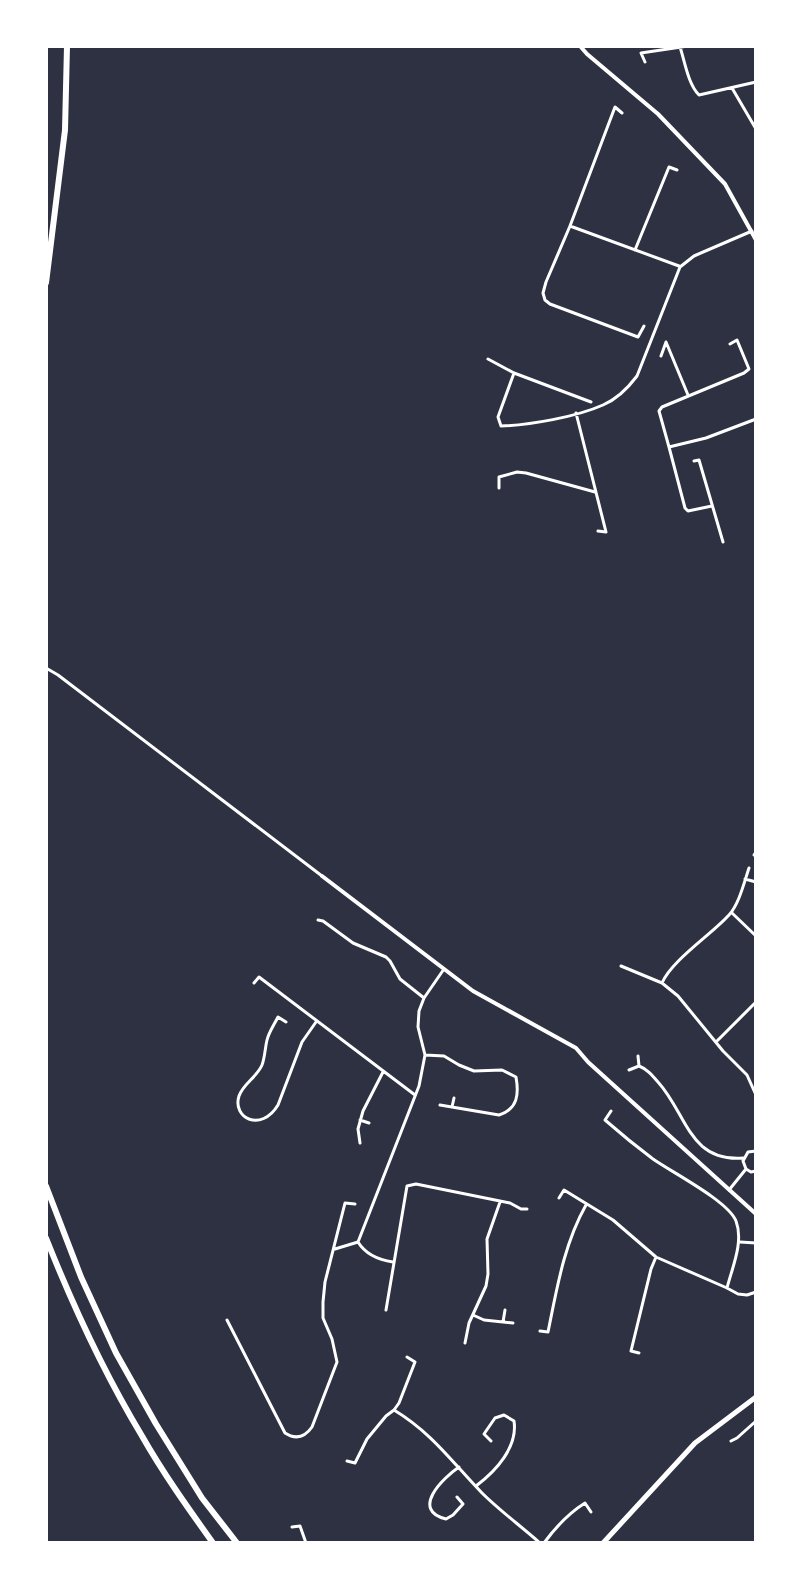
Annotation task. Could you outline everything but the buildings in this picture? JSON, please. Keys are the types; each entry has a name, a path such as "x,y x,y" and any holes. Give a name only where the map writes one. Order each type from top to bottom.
{"highway":[{"path":"46,283 65,130 67,46"},
{"path":"46,1186 81,1277 116,1353 202,1498 237,1543"},
{"path":"46,1238 102,1364 142,1437 213,1543"}],"main road":[{"path":"603,1543 695,1443 756,1397"}],"street":[{"path":"580,46 658,114 725,184 756,240"},
{"path":"645,62 641,53 688,46"},
{"path":"680,47 695,92 699,95 756,82"},
{"path":"732,88 756,129"},
{"path":"622,113 615,107 543,293 550,304 638,337 644,326"},
{"path":"635,250 669,167 677,170"},
{"path":"570,226 680,267"},
{"path":"514,373 498,417 501,426 576,413 616,397 637,376 680,267 694,256 752,231"},
{"path":"712,506 693,511 685,508 659,411 688,395 747,371 749,366 737,340 730,344"},
{"path":"661,356 666,342 688,395"},
{"path":"488,359 514,373 591,402"},
{"path":"569,402 571,395"},
{"path":"576,413 606,532 598,531"},
{"path":"669,447 706,438 756,419"},
{"path":"694,461 699,460 723,542"},
{"path":"499,488 499,477 517,472 595,492"},
{"path":"46,668 473,991 576,1048 756,1214"},
{"path":"662,983 684,957 732,913 749,868"},
{"path":"745,879 756,882"},
{"path":"732,913 756,936"},
{"path":"318,920 363,949 386,957 400,979 424,998"},
{"path":"621,966 662,983 689,1008 747,1075 756,1095"},
{"path":"358,1242 423,1069 425,1055 418,1027 419,1011 444,969"},
{"path":"254,983 259,977 415,1095"},
{"path":"716,1042 755,1005"},
{"path":"286,1022 278,1017 266,1041 261,1066 239,1096 238,1105 242,1113 254,1121 267,1119 273,1114 302,1042 316,1022"},
{"path":"425,1055 444,1056 474,1071 502,1070 516,1077 514,1106 499,1115 440,1105"},
{"path":"638,1056 639,1066"},
{"path":"629,1070 639,1066 646,1069 662,1086 703,1148 720,1157 743,1158"},
{"path":"360,1143 360,1120 383,1072"},
{"path":"452,1107 454,1098"},
{"path":"611,1111 605,1120 651,1157 718,1202 735,1219 738,1242 727,1288"},
{"path":"360,1120 369,1123"},
{"path":"756,1151 748,1152 743,1158 746,1169 756,1171"},
{"path":"729,1190 746,1169"},
{"path":"386,1310 407,1186 416,1184 527,1209"},
{"path":"559,1198 564,1190 613,1220 656,1257 738,1294 756,1292"},
{"path":"465,1343 469,1323 486,1286 487,1239 500,1202"},
{"path":"227,1320 285,1433 301,1437 307,1433 337,1362 323,1318 325,1282 345,1203 355,1204"},
{"path":"540,1331 548,1332 562,1263 576,1221 586,1205"},
{"path":"521,1209 521,1216"},
{"path":"334,1249 358,1242"},
{"path":"358,1242 369,1254 393,1262"},
{"path":"738,1242 756,1243"},
{"path":"639,1353 631,1351 656,1257"},
{"path":"378,1300 387,1301"},
{"path":"503,1322 505,1310"},
{"path":"473,1315 484,1320 513,1323"},
{"path":"347,1461 355,1463 367,1439 394,1410 415,1362 407,1357"},
{"path":"394,1410 431,1437 476,1486 542,1543 585,1503 591,1512"},
{"path":"476,1486 510,1450 514,1421 504,1415 495,1418 484,1434 491,1441"},
{"path":"731,1441 756,1421"},
{"path":"457,1497 463,1504 448,1518 434,1515 430,1510 431,1498 459,1467"},
{"path":"292,1527 300,1526 306,1543"}]}
